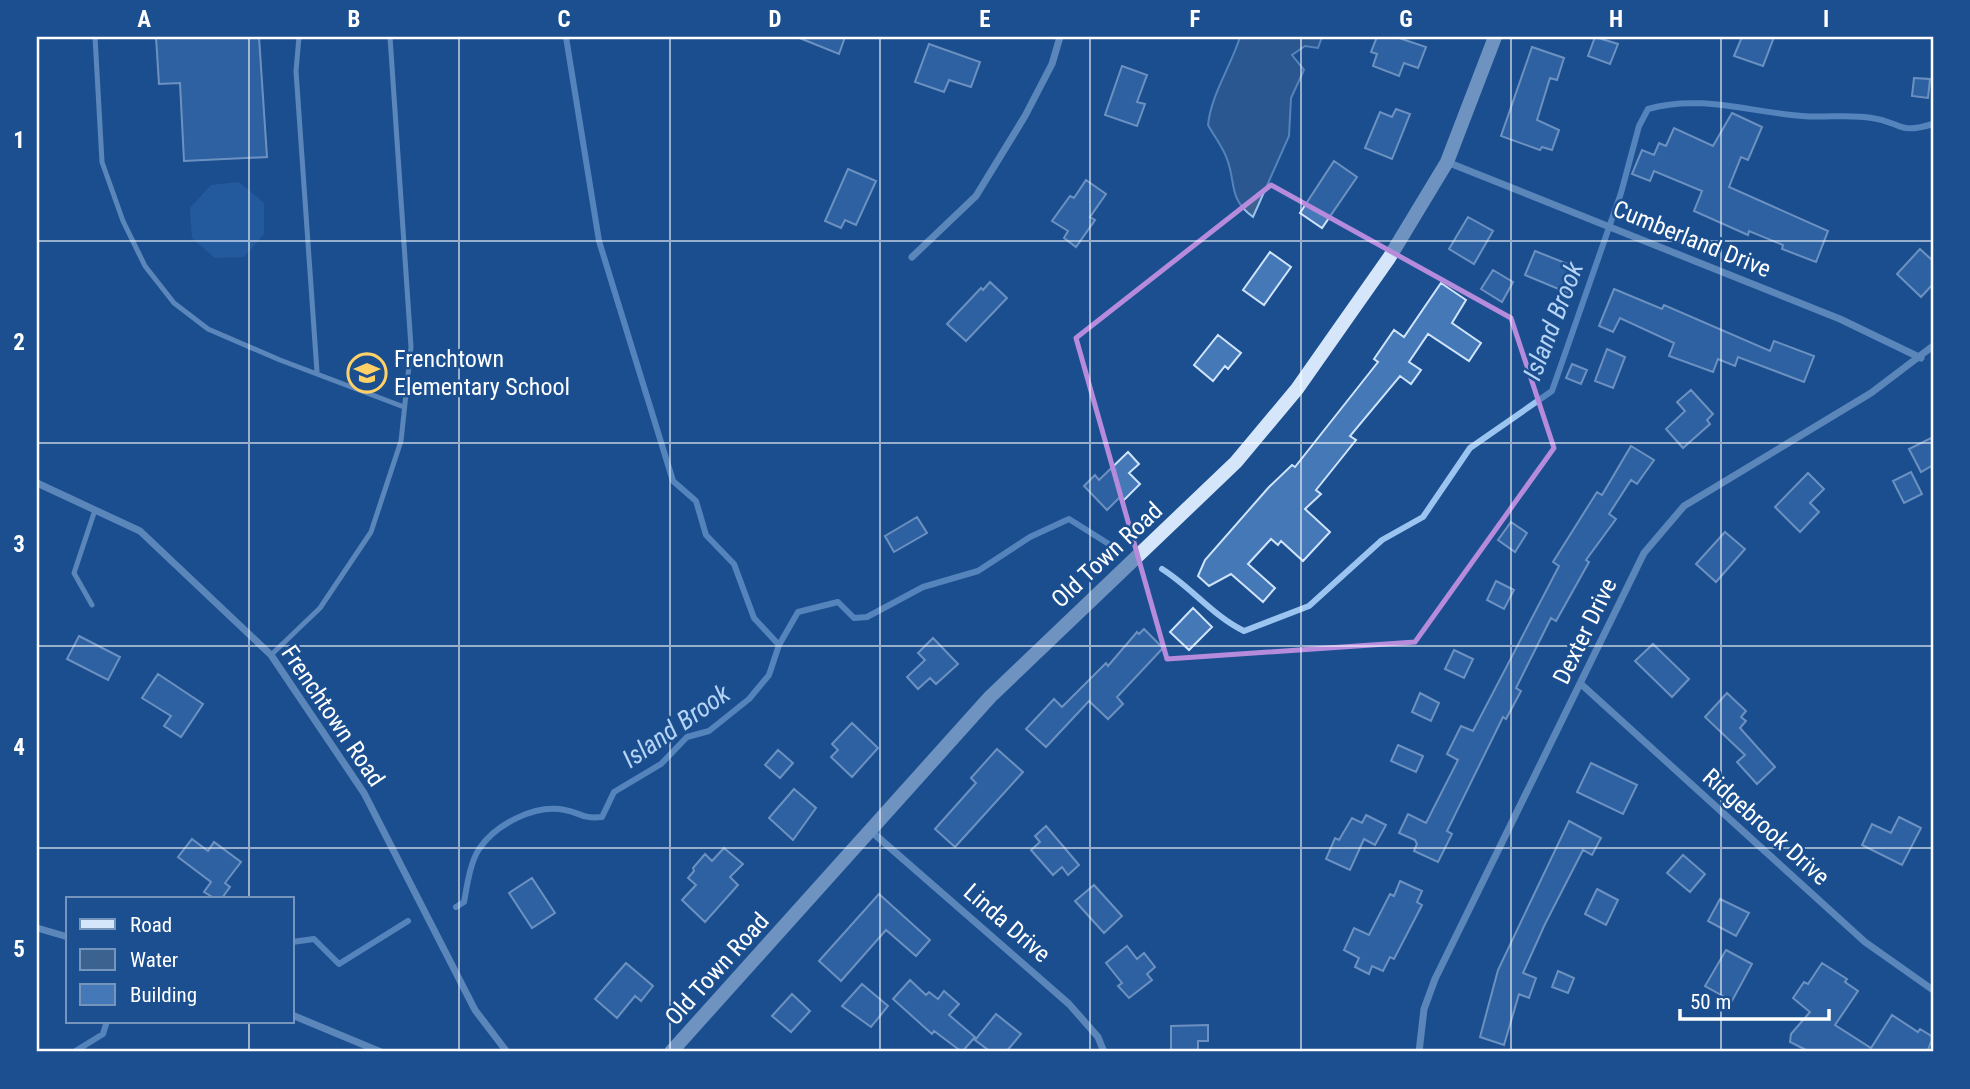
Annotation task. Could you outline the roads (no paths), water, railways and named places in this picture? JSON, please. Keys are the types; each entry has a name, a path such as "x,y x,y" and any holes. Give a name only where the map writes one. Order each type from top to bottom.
{"main road":[{"name":"Old Town Road","path":"671,1052 1009,678 1236,463 1313,367 1390,258 1447,162 1495,37"}],"street":[{"path":"912,257 976,196 1025,116 1052,64 1060,37"},
{"name":"Cumberland Drive","path":"1447,162 1840,319 1921,358"},
{"name":"Dexter Drive","path":"1419,1052 1424,1009 1435,979 1644,553 1684,506 1871,393 1921,358 1933,346"},
{"name":"Frenchtown Road","path":"37,483 139,531 271,655 363,793 475,1010 507,1052"},
{"name":"Ridgebrook Drive","path":"1581,684 1865,942 1933,990"},
{"name":"Linda Drive","path":"872,832 1069,1004 1098,1037 1104,1052"},
{"path":"37,928 66,936"},
{"path":"294,1016 381,1052"}],"lane":[{"path":"95,37 102,162 123,221 145,266 174,303 208,329 280,360 404,407"},
{"path":"299,37 296,71 317,372"},
{"path":"271,655 320,608 371,532 401,441 411,347 390,37"},
{"path":"92,605 74,573 95,510"}],"water":[{"path":"1240,37 1322,37 1318,48 1305,46 1292,55 1304,70 1291,98 1289,136 1253,217 1236,197 1230,167 1208,125 1217,92"}],"waterway":[{"path":"566,37 599,241 673,481 696,501 706,535 734,564 754,618 779,645"},
{"name":"Island Brook","path":"1162,569 1222,618 1244,631 1309,606 1382,540 1423,517 1470,448 1552,391 1621,193 1639,126 1648,109 1686,103 1725,105 1802,116 1863,117 1906,128 1933,124"},
{"name":"Island Brook","path":"456,907 464,902 471,868 479,849 506,824 529,813 553,809 602,817 614,792 661,764 687,737 709,731 749,699 769,675 779,645 798,612 838,602 854,618 867,617 923,587 978,571 1030,537 1069,519 1112,546"},
{"name":"Island Brook","path":"294,942 314,939 339,964 408,921"},
{"name":"Island Brook","path":"74,1052 103,1034 106,1023"}],"place":[{"name":"Frenchtown Elementary School","path":"367,373"}]}
